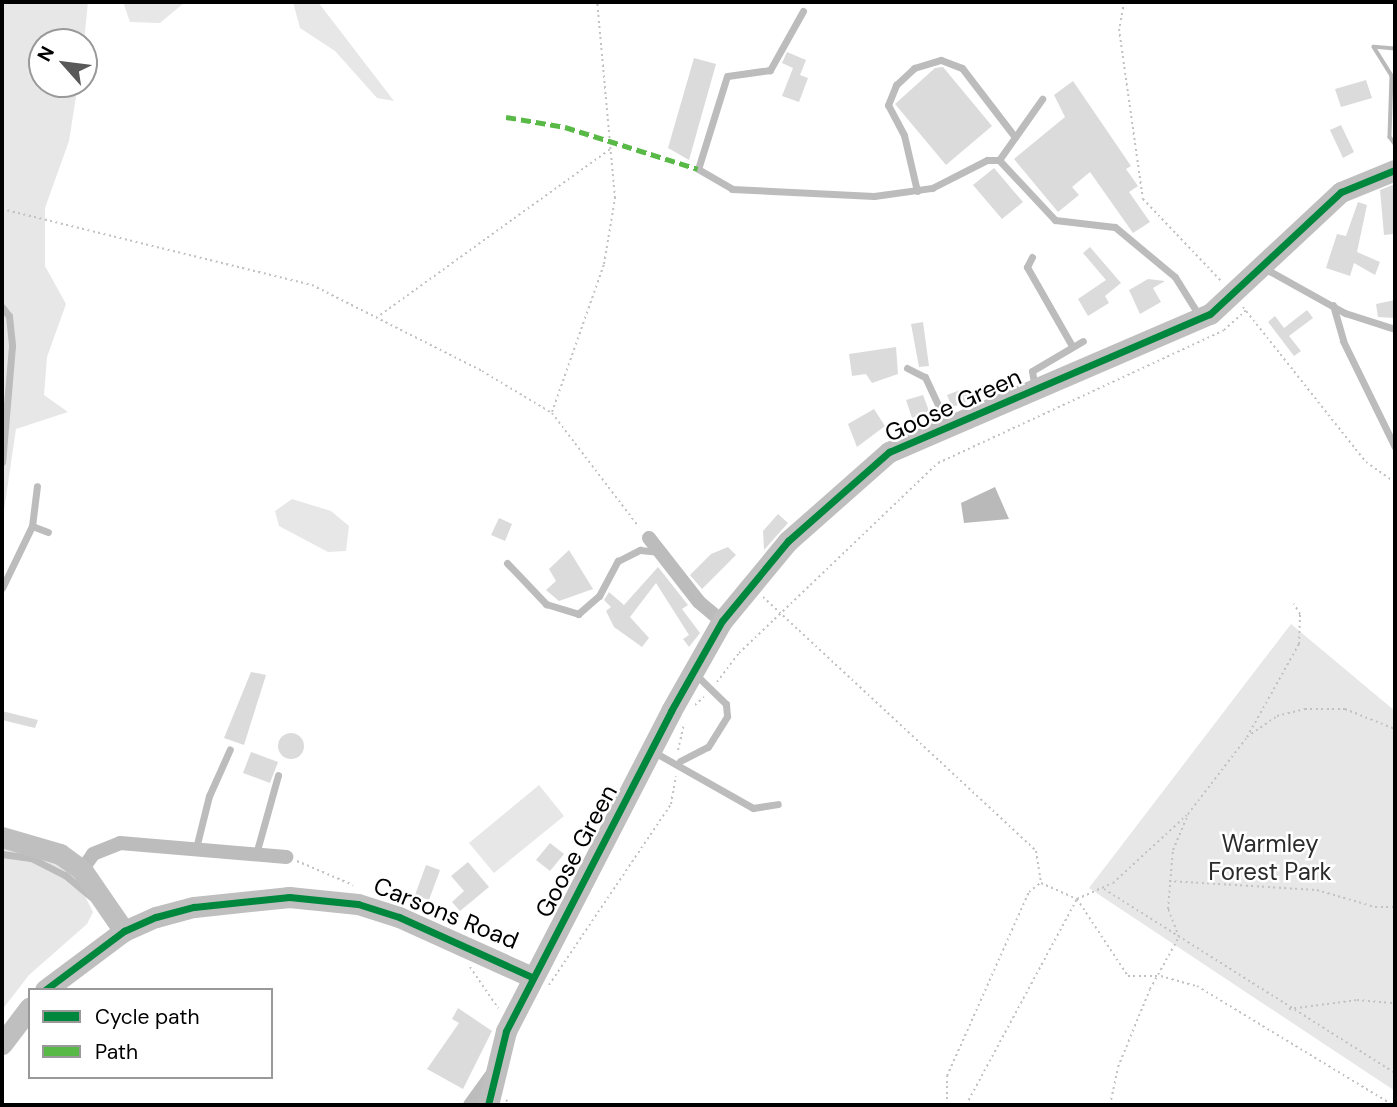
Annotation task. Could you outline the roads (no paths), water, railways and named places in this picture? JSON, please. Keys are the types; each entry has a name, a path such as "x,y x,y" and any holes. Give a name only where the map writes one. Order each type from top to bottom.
{"street":[{"name":"Goose Green","path":"488,1105 491,1076 506,1031 539,984 650,750 722,621 749,584 856,477 889,452 1240,302 1261,266 1341,192 1390,172"},
{"path":"649,538 699,602 722,621"},
{"path":"2,837 61,854 82,870 124,931"},
{"path":"82,870 93,854 120,843 286,857"},
{"name":"Carsons Road","path":"48,988 124,931 194,907 289,897 358,904 462,946 539,984"},
{"path":"2,1044 28,1010"},
{"path":"470,1105 491,1076"}],"lane":[{"path":"803,11 770,69 727,76 698,169 732,189 829,196 917,191 955,180 987,160 999,160 1055,220 1115,227 1175,277 1200,318"},
{"path":"917,191 904,135 888,105 896,85 914,68 941,60 962,68 1015,137"},
{"path":"999,160 1042,99"},
{"path":"1032,257 1027,267 1072,346"},
{"path":"1261,266 1380,328 1395,329"},
{"path":"1334,305 1343,341 1395,447"},
{"path":"2,307 9,316 12,346 2,462"},
{"path":"1035,389 1032,371 1083,341"},
{"path":"906,368 925,377 948,427"},
{"path":"2,588 32,526 37,486"},
{"path":"32,526 48,532"},
{"path":"507,564 546,604 578,614 599,596 618,561 640,550 658,552"},
{"path":"676,761 698,755 722,731 726,704 693,671"},
{"path":"196,848 209,796 230,749"},
{"path":"650,750 676,761 753,808 778,804"},
{"path":"256,854 278,775"},
{"path":"2,854 31,859 65,875 110,914"}],"waterway":[{"path":"1395,49 1374,47 1392,76 1390,137 1395,144"}],"park label":[{"name":"Warmley Forest Park","path":"1270,858"}]}
